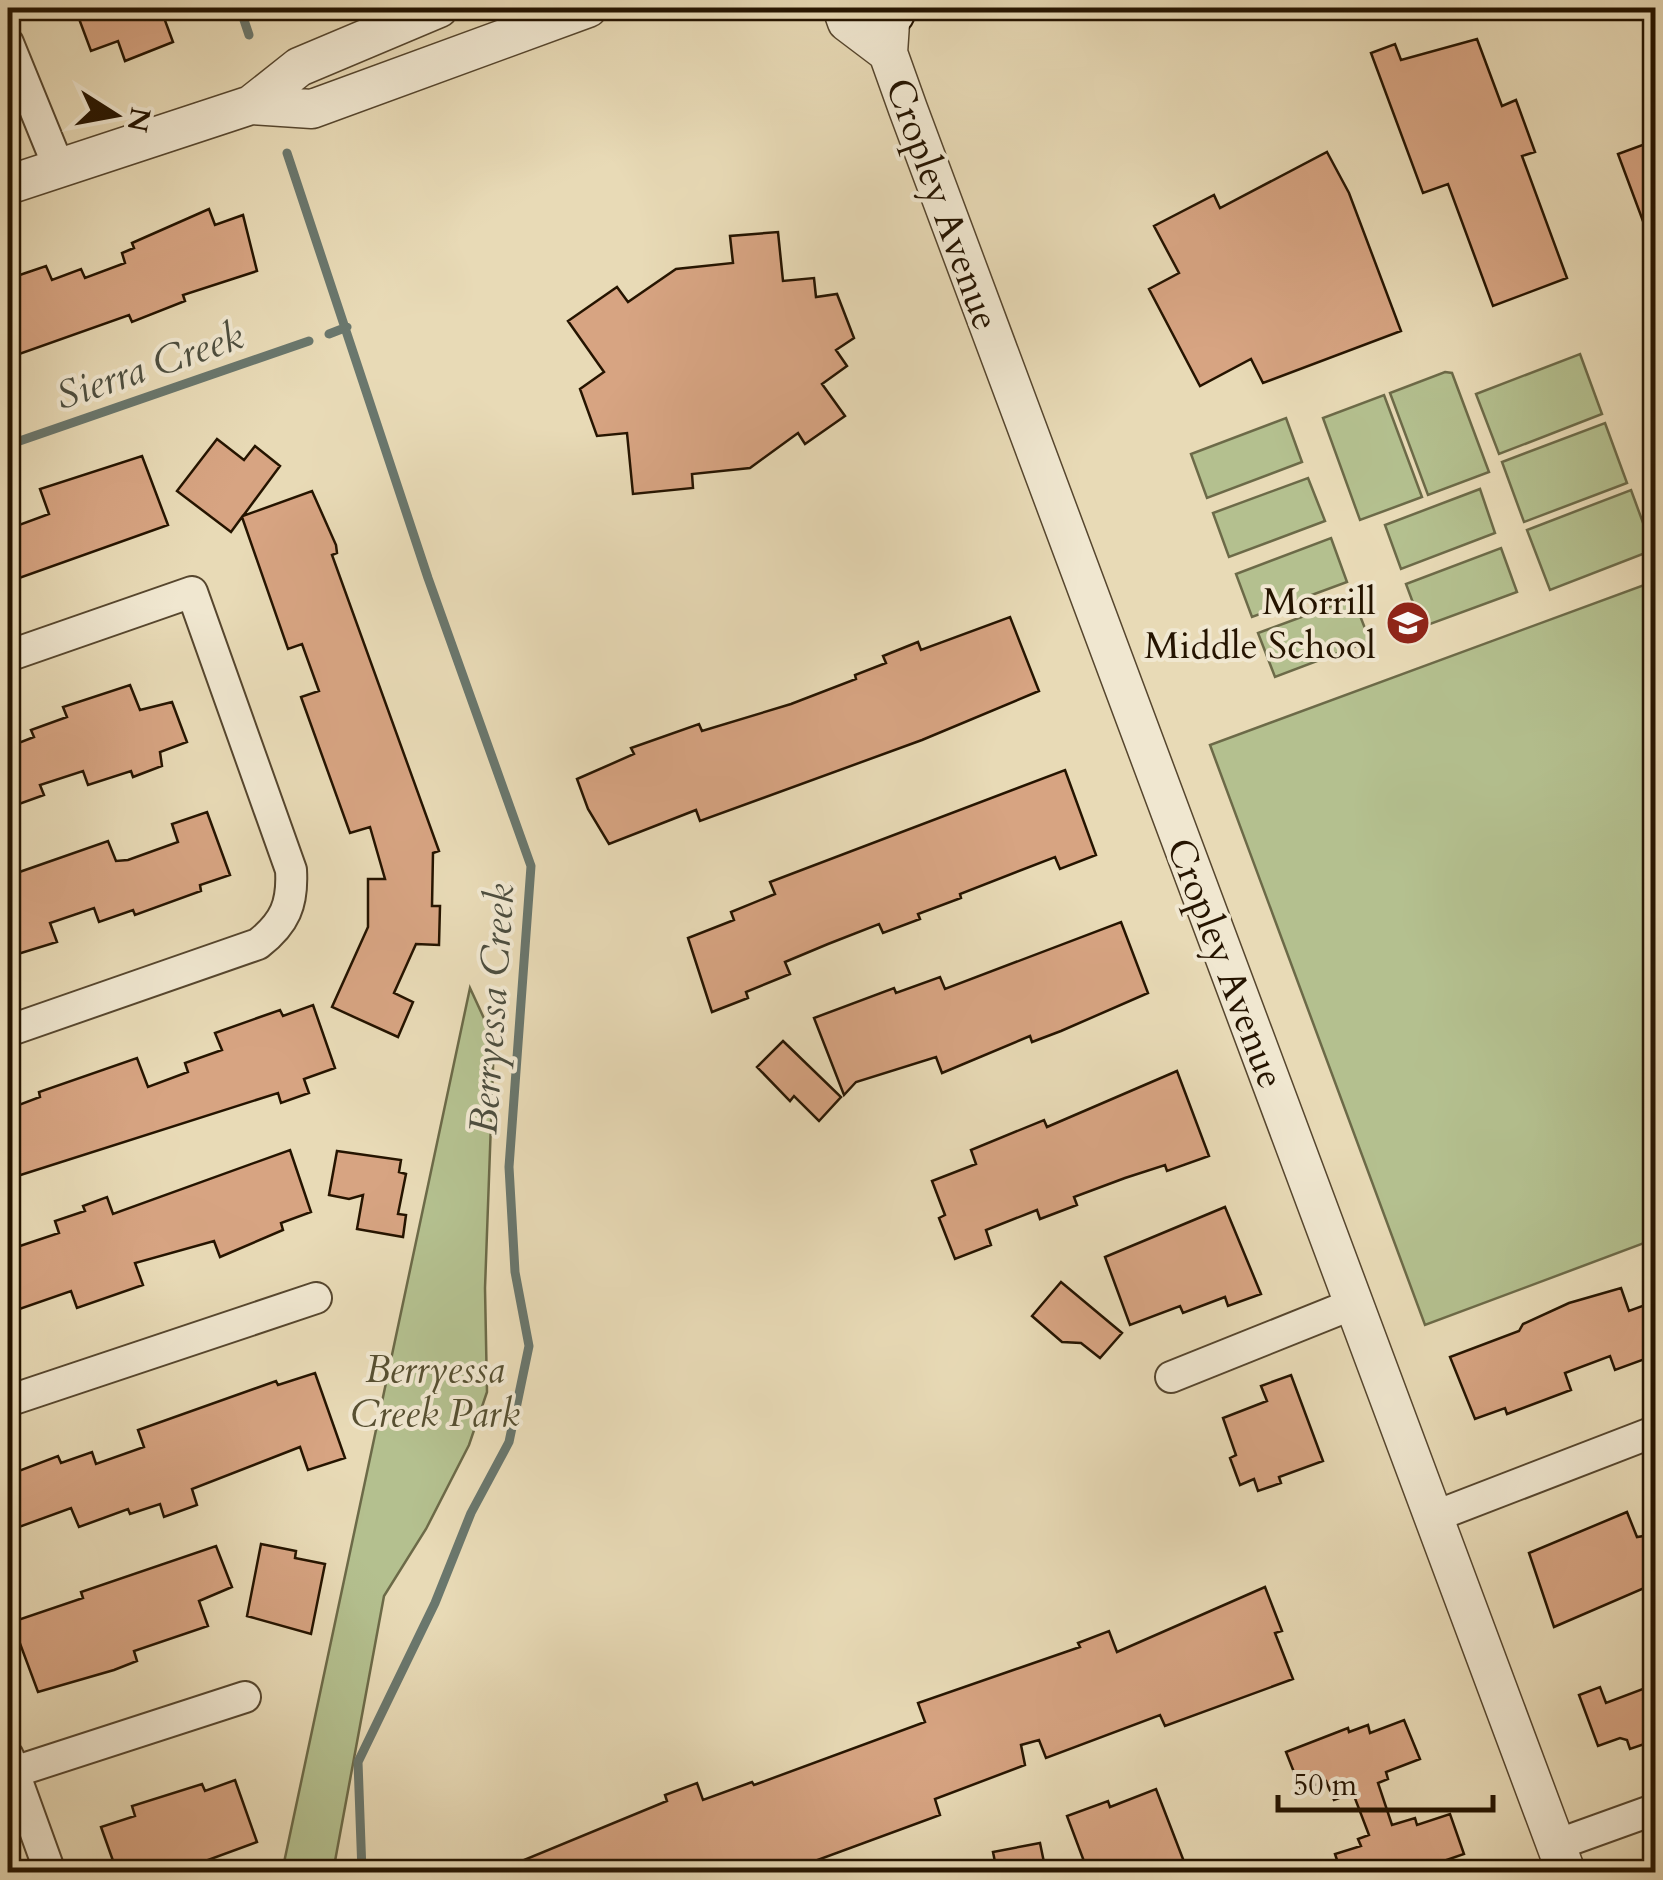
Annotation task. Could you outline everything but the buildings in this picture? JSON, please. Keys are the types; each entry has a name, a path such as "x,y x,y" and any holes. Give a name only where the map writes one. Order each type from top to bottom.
{"street":[{"path":"8,185 251,105 299,67 439,8"},
{"path":"251,105 312,109 588,8"},
{"name":"Cropley Avenue","path":"838,12 892,20 1353,1304 1561,1859"},
{"path":"8,43 59,168"},
{"path":"8,656 192,592 290,870 287,913 258,944 8,1031"},
{"path":"8,1401 316,1298"},
{"path":"1171,1377 1353,1304"},
{"path":"1433,1517 1483,1494 1656,1431"},
{"path":"50,1872 11,1764 245,1697"},
{"path":"1561,1859 1656,1809"}],"green space":[{"path":"1580,354 1602,414 1499,454 1476,394"},
{"path":"1445,372 1452,373 1489,472 1428,495 1390,393"},
{"path":"1384,395 1422,497 1360,520 1323,418"},
{"path":"1286,418 1302,462 1207,498 1191,454"},
{"path":"1605,423 1627,483 1524,522 1502,462"},
{"path":"1308,478 1325,521 1229,557 1213,513"},
{"path":"1480,489 1495,533 1401,569 1385,525"},
{"path":"1631,490 1653,550 1550,590 1527,530"},
{"path":"1331,538 1347,582 1252,617 1236,574"},
{"path":"1501,548 1517,592 1422,627 1406,584"},
{"path":"1655,581 1655,1239 1425,1325 1210,745"},
{"path":"1353,598 1370,641 1275,677 1258,633"},
{"name":"Berryessa Creek Park","path":"470,988 494,1040 485,1288 487,1392 469,1445 426,1529 384,1596 333,1872 282,1872"}],"waterway":[{"name":"Berryessa Creek","path":"240,8 249,35"},
{"name":"Berryessa Creek","path":"287,153 428,578 531,866 509,1167 515,1272 529,1346 509,1442 471,1513 435,1603 358,1762 362,1872"},
{"name":"Sierra Creek","path":"329,334 347,327"},
{"name":"Sierra Creek","path":"8,445 309,341"}],"place":[{"name":"Morrill Middle School","path":"1408,623"}]}
